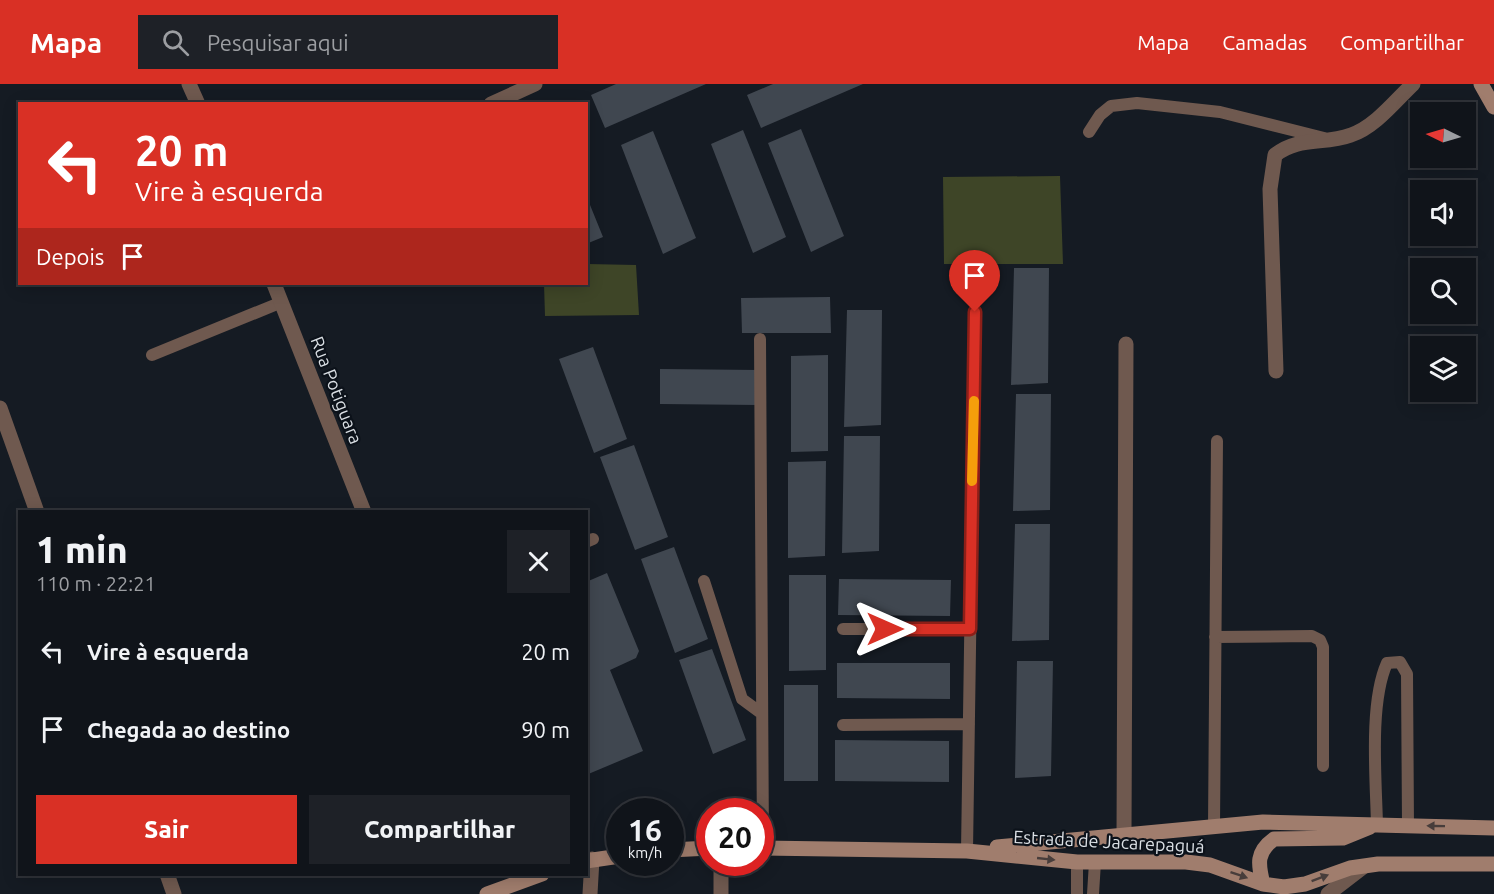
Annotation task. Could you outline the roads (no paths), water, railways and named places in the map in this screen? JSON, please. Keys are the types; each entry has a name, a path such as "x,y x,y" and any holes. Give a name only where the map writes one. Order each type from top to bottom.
{"main road":[{"path":"1481,84 1494,107"},
{"name":"Estrada de Jacarepaguá","path":"968,850 1263,822 1494,828"},
{"path":"1265,889 1258,860 1261,852 1274,839 1342,838 1377,825"},
{"name":"Estrada de Jacarepaguá","path":"774,848 968,850 1077,862 1186,862 1210,865 1265,889 1297,886 1378,864 1494,864"},
{"path":"589,860 606,858"},
{"path":"487,894 509,880 531,876"}],"street":[{"path":"189,84 197,102"},
{"path":"494,102 535,84"},
{"path":"1276,371 1270,189 1275,156 1287,146 1331,140 1353,134 1367,126 1413,84"},
{"name":"Rua Potiguara","path":"274,285 363,510"},
{"path":"1124,835 1126,344"},
{"path":"0,408 6,446 36,510"},
{"path":"589,860 590,894"},
{"path":"1328,894 1364,866"},
{"path":"168,876 174,894"},
{"path":"721,876 721,894"}],"lane":[{"path":"1089,132 1100,115 1111,106 1137,103 1220,112 1331,140"},
{"path":"152,355 282,302"},
{"path":"968,850 975,312"},
{"path":"760,339 762,798"},
{"path":"1214,827 1216,441"},
{"path":"704,582 742,699 761,713"},
{"path":"843,629 970,629"},
{"path":"1215,637 1312,636 1320,640 1323,647 1323,766"},
{"path":"1377,825 1376,740 1380,679 1387,663 1400,662 1407,674 1408,826"},
{"path":"843,725 969,724"},
{"path":"1077,862 1077,894"},
{"path":"1093,894 1095,862"}]}
